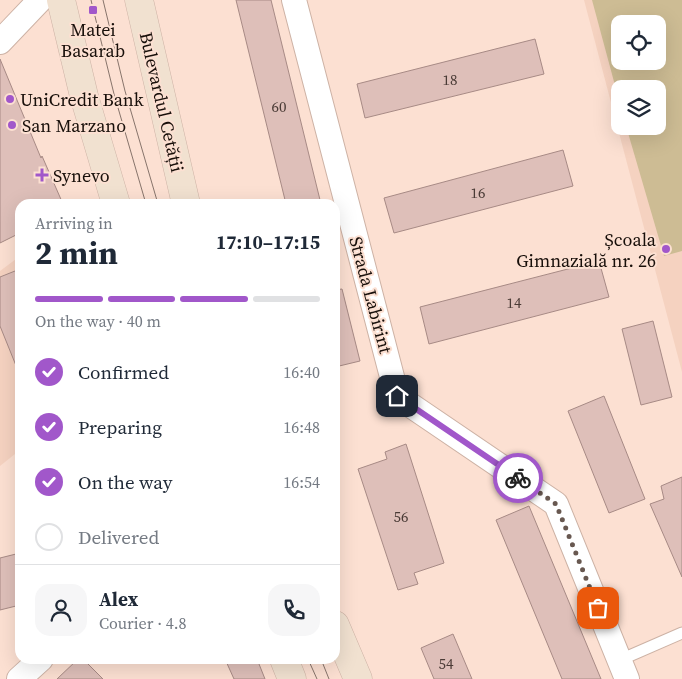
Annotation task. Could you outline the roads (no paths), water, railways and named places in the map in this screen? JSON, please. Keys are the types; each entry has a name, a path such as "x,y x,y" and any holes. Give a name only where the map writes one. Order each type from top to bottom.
{"main road":[{"path":"61,0 84,96 115,199"},
{"name":"Bulevardul Cetății","path":"139,0 185,199"},
{"path":"340,637 358,679"},
{"path":"286,664 292,679"}],"street":[{"path":"0,42 40,0"},
{"name":"Strada Labirint","path":"294,0 397,396 556,504 623,670"},
{"path":"19,679 36,664"}],"lane":[{"path":"623,670 682,633"}],"tram line":[{"path":"91,0 114,94 145,199"},
{"path":"103,0 125,91 157,199"},
{"path":"310,664 317,679"},
{"path":"323,664 329,679"}],"place":[{"name":"Matei Basarab","path":"93,10"},
{"name":"UniCredit Bank","path":"10,99"},
{"name":"San Marzano","path":"12,125"},
{"name":"Synevo","path":"42,175"},
{"name":"Școala Gimnazială nr. 26","path":"666,249"}]}
